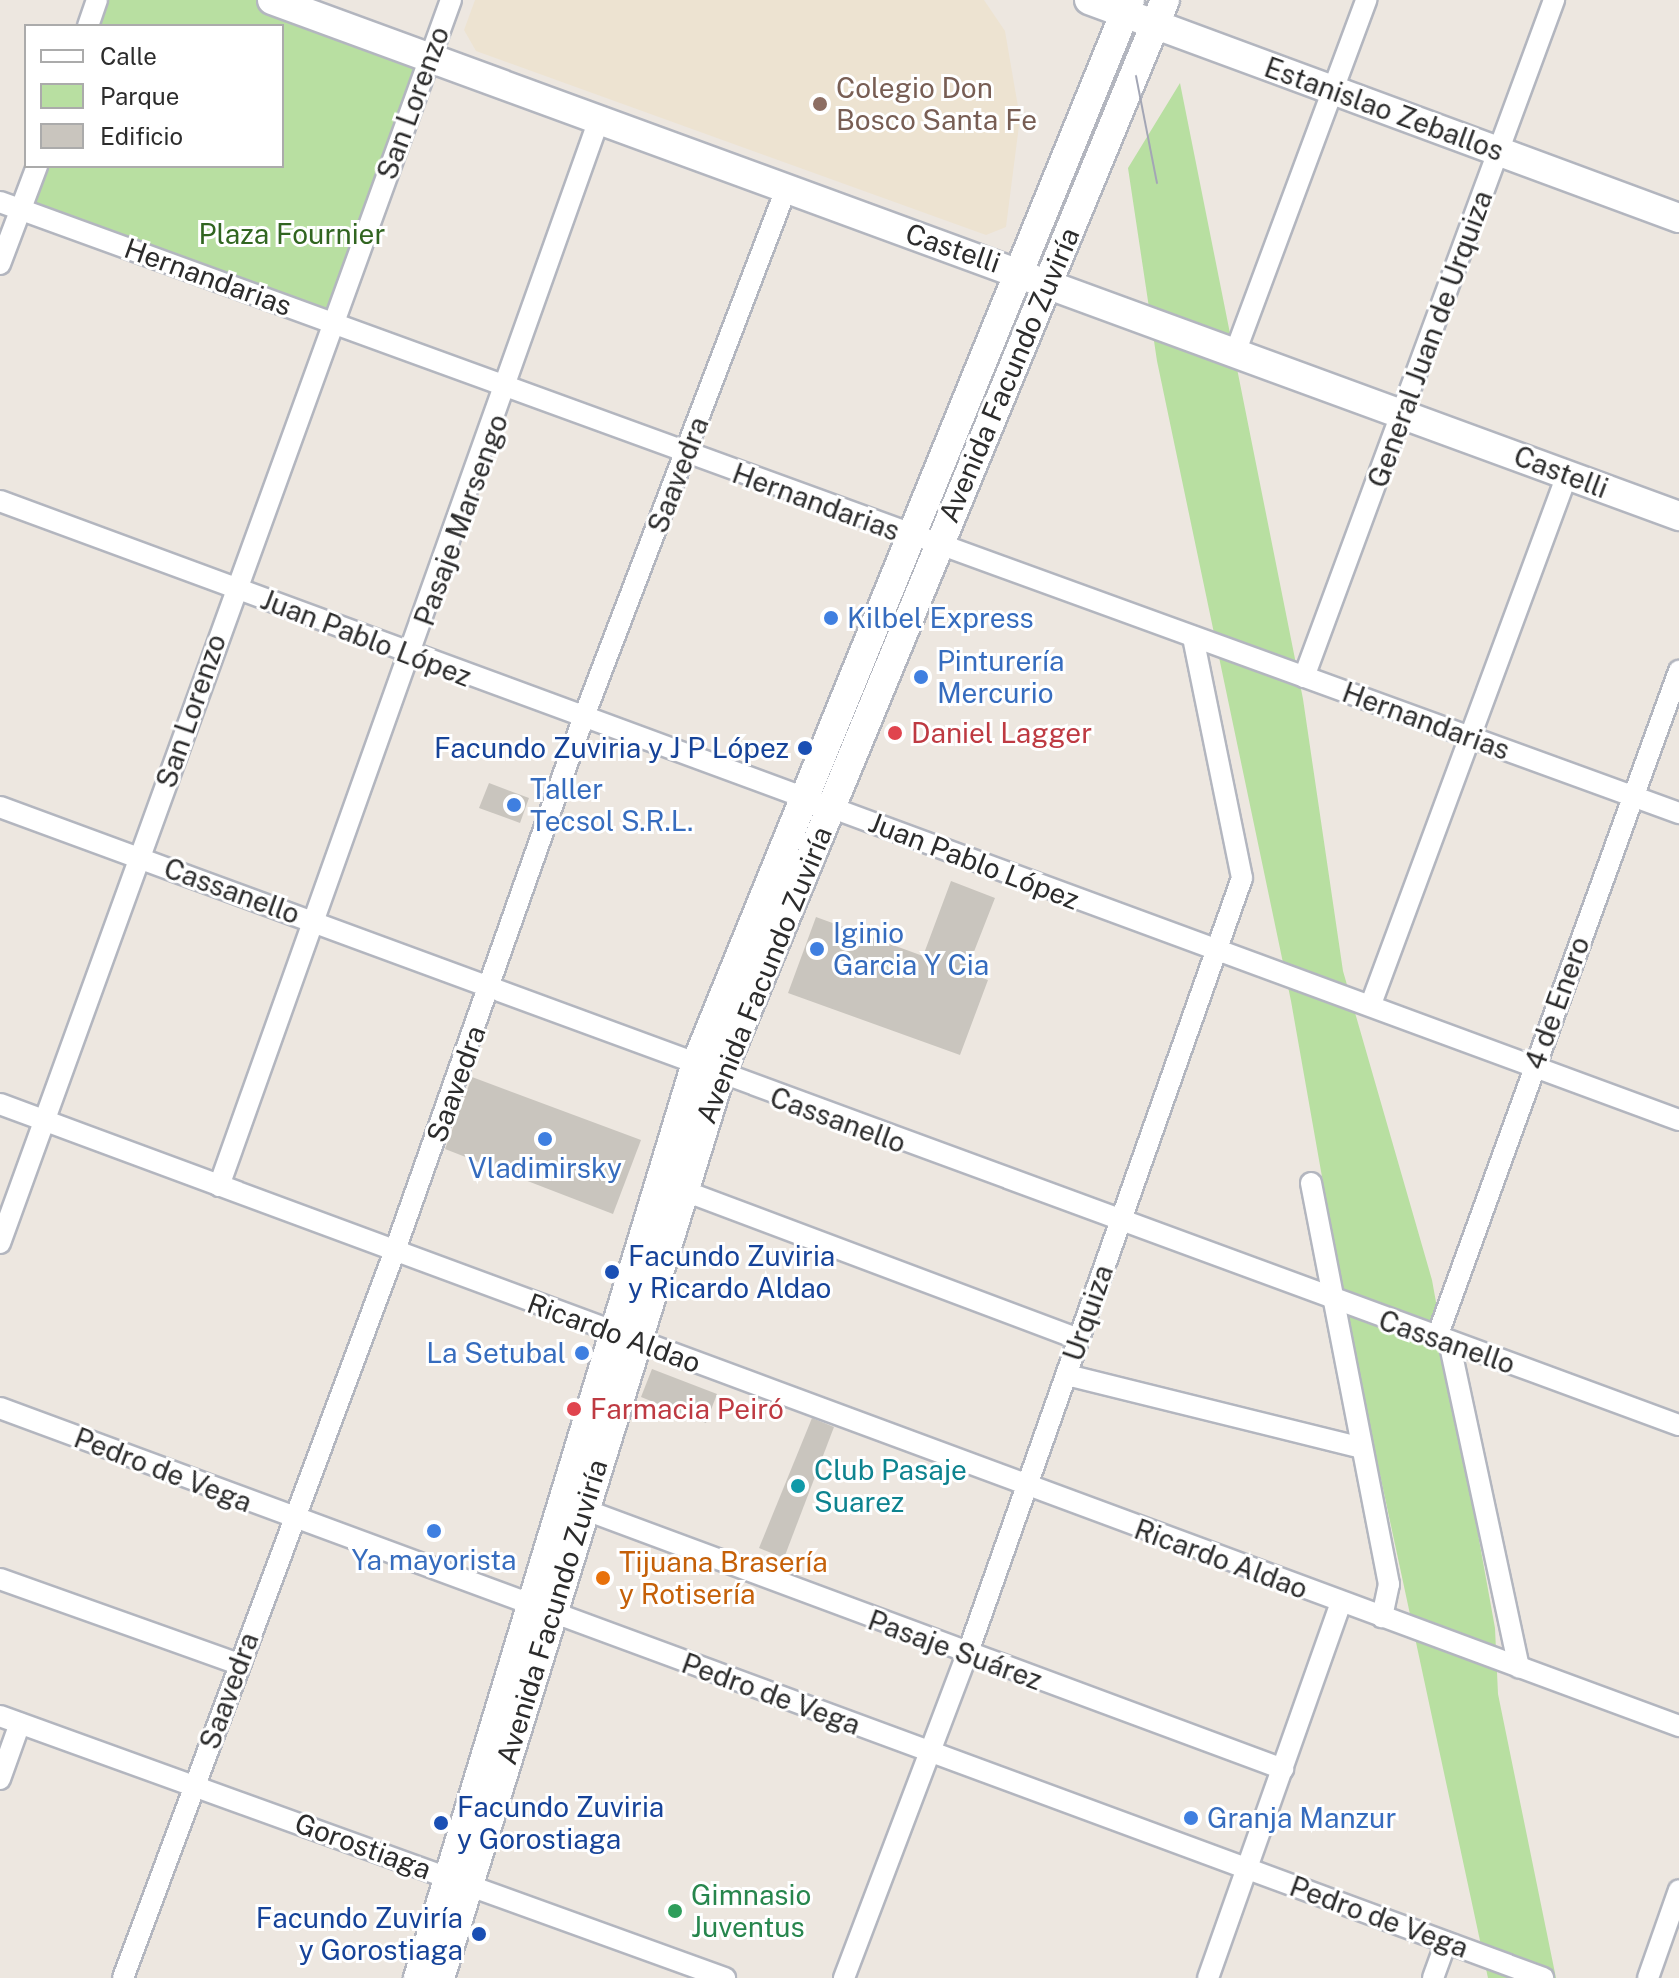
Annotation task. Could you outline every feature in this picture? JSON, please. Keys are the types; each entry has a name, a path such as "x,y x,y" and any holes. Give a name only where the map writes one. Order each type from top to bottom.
{"main road":[{"name":"Castelli","path":"272,0 598,122 1036,277 1679,516"},
{"path":"1069,0 1099,25 1113,51 1114,86 1087,158 1083,199"},
{"name":"Estanislao Zeballos","path":"1089,0 1160,13 1333,90 1679,218"},
{"name":"Avenida Facundo Zuviría","path":"418,1978 458,1880 623,1335 708,1071 1036,277 1127,7"},
{"name":"Avenida Facundo Zuviría","path":"1036,277 1083,199 1160,13"},
{"name":"Avenida Facundo Zuviría","path":"539,1610 583,1509 623,1335 682,1190 708,1071"},
{"name":"Avenida Facundo Zuviría","path":"440,1978 458,1880"}],"street":[{"path":"89,24 97,0"},
{"name":"San Lorenzo","path":"0,1243 47,1120 233,587 451,0"},
{"path":"1235,353 1366,0"},
{"name":"General Juan de Urquiza","path":"1304,677 1554,0"},
{"name":"Pasaje Marsengo","path":"219,1186 508,389 598,122"},
{"path":"0,264 36,168"},
{"name":"Saavedra","path":"123,1978 291,1518 394,1253 491,987 583,719 687,455 786,189"},
{"name":"Hernandarias","path":"0,202 333,322 687,455 1679,813"},
{"path":"1371,1004 1567,475"},
{"name":"Juan Pablo López","path":"0,501 1216,953 1371,1004 1533,1070 1679,1120"},
{"name":"Urquiza","path":"844,1978 1027,1489 1216,953 1242,861 1193,637"},
{"name":"4 de Enero","path":"1443,1339 1533,1070 1679,671"},
{"name":"Cassanello","path":"0,807 313,920 1119,1223 1679,1425"},
{"name":"Ricardo Aldao","path":"0,1104 1027,1489 1679,1726"},
{"path":"1311,1183 1389,1584 1382,1617"},
{"path":"682,1190 1079,1339"},
{"path":"1443,1339 1519,1668"},
{"path":"1067,1375 1362,1448"},
{"name":"Pedro de Vega","path":"0,1408 539,1610 1543,1978"},
{"name":"Pasaje Suárez","path":"583,1509 967,1655 1283,1769"},
{"path":"0,1579 239,1664"},
{"path":"1208,1978 1341,1603"},
{"name":"Gorostiaga","path":"0,1716 725,1978"},
{"path":"0,1779 20,1723"},
{"path":"1648,1978 1679,1890"},
{"path":"1433,1978 1446,1942"}],"shaded area":[{"name":"Colegio Don Bosco Santa Fe","path":"475,0 984,0 1005,31 1020,118 1006,227 986,235 476,51 464,30"}],"green space":[{"name":"Plaza Fournier","path":"97,0 272,0 429,59 332,322 21,210 36,168 284,168 284,24 89,24"},
{"path":"1180,83 1303,699 1343,971 1432,1280 1495,1628 1498,1694 1556,1978 1488,1978 1349,1330 1291,1001 1157,361 1128,168"}],"building":[{"path":"489,783 529,798 520,823 479,808"},
{"path":"951,881 995,898 966,972 988,980 960,1055 788,993 816,917 923,956"},
{"path":"472,1077 641,1140 613,1214 445,1149"},
{"path":"652,1369 717,1394 706,1423 641,1397"},
{"name":"Club Pasaje Suarez","path":"812,1418 834,1427 784,1558 759,1548"}],"tram line":[{"path":"1136,76 1157,183"}],"place":[{"name":"Colegio Don Bosco Santa Fe","path":"820,104"},
{"name":"Kilbel Express","path":"831,618"},
{"name":"Pinturería Mercurio","path":"921,677"},
{"name":"Daniel Lagger","path":"895,733"},
{"name":"Facundo Zuviria y J P López","path":"805,748"},
{"name":"Taller Tecsol S.R.L.","path":"514,805"},
{"name":"Iginio Garcia Y Cia","path":"817,949"},
{"name":"Vladimirsky","path":"545,1139"},
{"name":"Facundo Zuviria y Ricardo Aldao","path":"612,1272"},
{"name":"La Setubal","path":"582,1353"},
{"name":"Farmacia Peiró","path":"574,1409"},
{"name":"Club Pasaje Suarez","path":"798,1486"},
{"name":"Ya mayorista","path":"434,1531"},
{"name":"Tijuana Brasería y Rotisería","path":"603,1578"},
{"name":"Granja Manzur","path":"1191,1818"},
{"name":"Facundo Zuviria y Gorostiaga","path":"441,1823"},
{"name":"Gimnasio Juventus","path":"675,1911"},
{"name":"Facundo Zuviría y Gorostiaga","path":"479,1934"}]}
